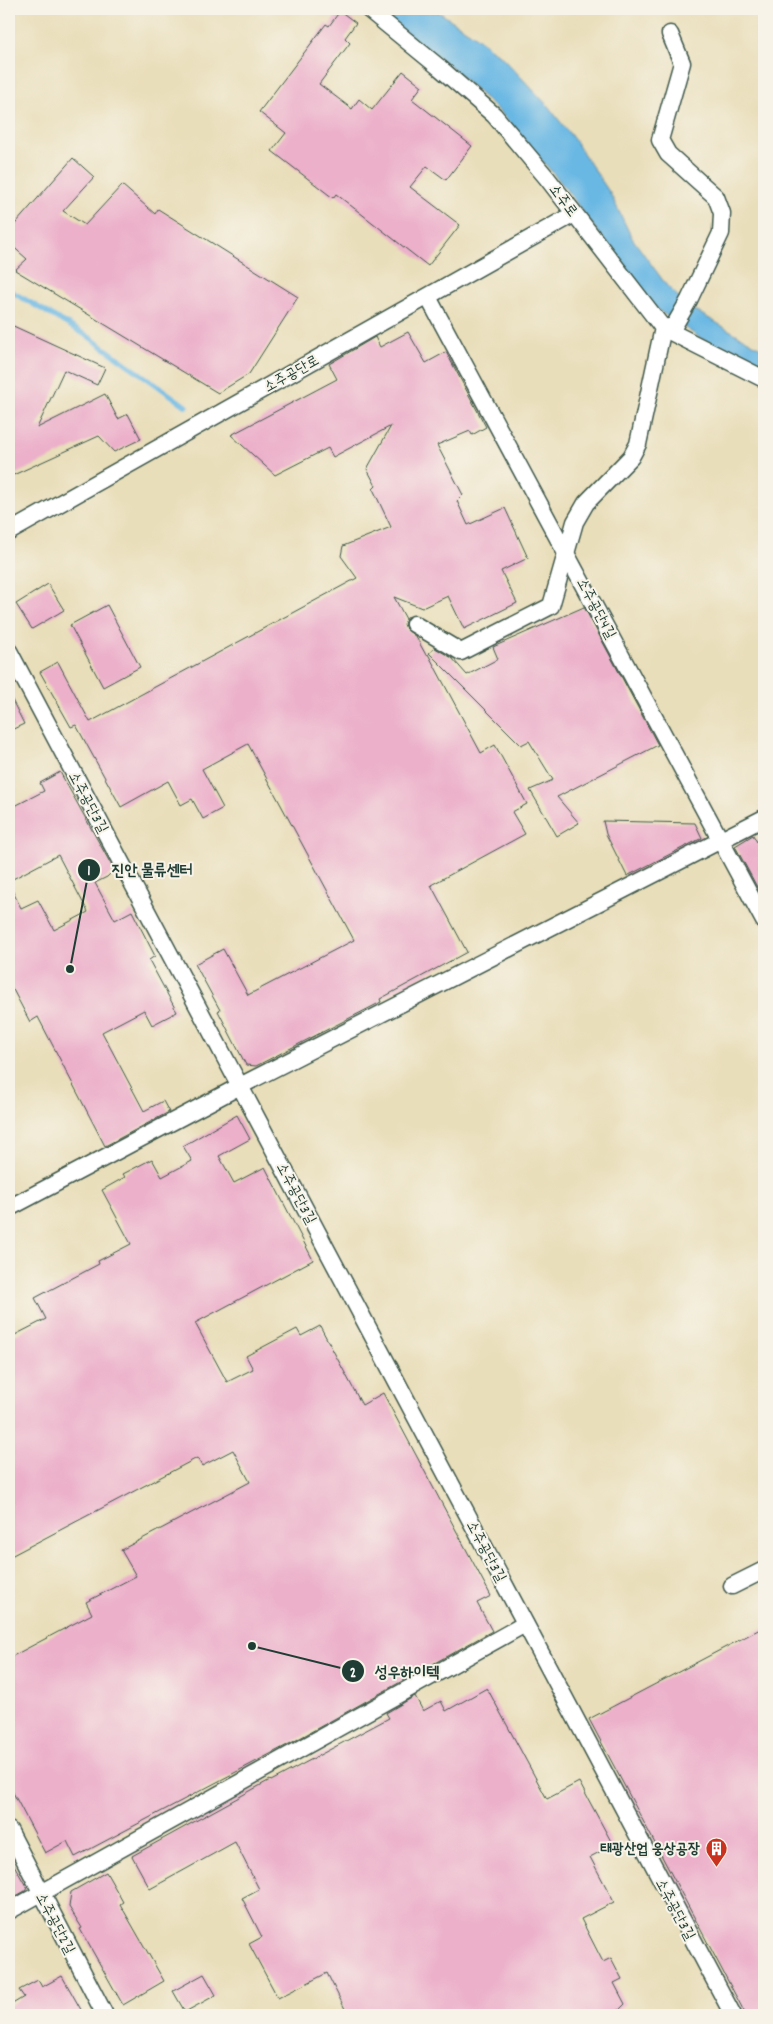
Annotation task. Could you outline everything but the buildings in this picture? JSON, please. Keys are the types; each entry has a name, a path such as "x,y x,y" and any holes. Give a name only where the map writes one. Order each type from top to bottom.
{"street":[{"name":"소주로","path":"368,9 494,115 547,178 663,328 679,338 764,379"},
{"path":"414,624 461,652 551,606 576,522 586,503 631,457 638,444 663,328 674,326 689,300 721,233 722,213 716,197 668,154 660,140 682,63 670,34"},
{"name":"소주공단로","path":"9,532 574,214"},
{"name":"소주공단4길","path":"428,297 568,553 764,921"},
{"name":"소주공단3길","path":"9,651 733,2015"},
{"path":"9,1208 240,1086 764,818"},
{"path":"732,1586 764,1570"},
{"path":"9,1911 525,1624"},
{"name":"소주공단2길","path":"9,1830 105,2015"}],"water":[{"path":"375,9 434,9 471,33 503,58 548,106 573,138 610,193 632,238 667,286 689,307 764,350 764,367 702,339 655,308 559,180 501,113 451,67"}],"waterway":[{"path":"9,290 89,337 186,406"}],"place":[{"name":"진안 물류센터","path":"70,969"},
{"name":"성우하이텍","path":"252,1646"},
{"name":"태광산업 웅상공장","path":"716,1867"}]}
